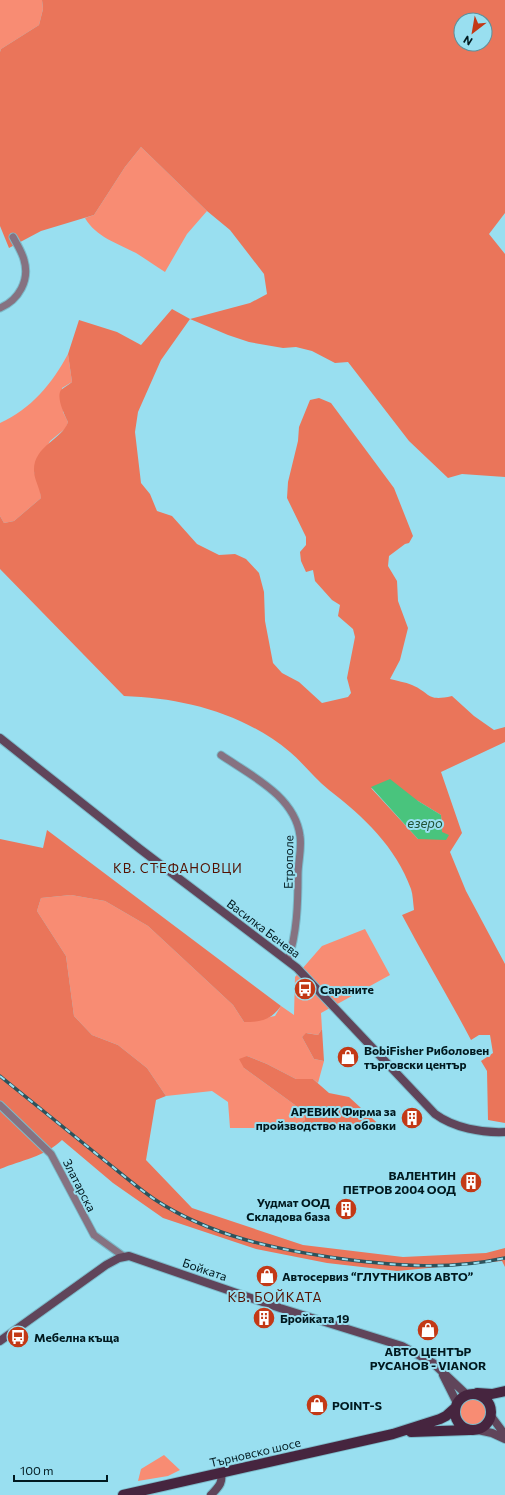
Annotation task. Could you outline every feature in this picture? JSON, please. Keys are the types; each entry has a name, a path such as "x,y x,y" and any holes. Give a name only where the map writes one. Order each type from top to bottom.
{"main road":[{"path":"505,1392 487,1425 474,1430 464,1428 456,1419 456,1405 470,1394 492,1394 505,1392"},
{"path":"470,1394 484,1397 488,1401 492,1414"},
{"name":"Търновско шосе","path":"123,1495 393,1434 440,1419 456,1405"},
{"name":"Търновско шосе","path":"393,1434 474,1430"}],"street":[{"path":"0,308 18,296 24,281 24,258 14,237"},
{"name":"Василка Бенева","path":"0,738 140,849 288,960 435,1114 449,1123 458,1126 493,1133 505,1132"},
{"name":"Етрополе","path":"220,755 267,785 282,800 297,824 300,842 298,898 292,948 288,960"},
{"name":"Златарска","path":"0,1105 52,1154 94,1235 123,1256"},
{"path":"0,1341 106,1265 123,1256"},
{"name":"Бойката","path":"123,1256 140,1259 280,1308 387,1341 416,1352 433,1363 470,1394"},
{"name":"Бойката","path":"440,1369 456,1405"},
{"path":"492,1414 505,1435"},
{"path":"474,1430 492,1433 505,1439"},
{"path":"211,1495 221,1483 221,1473"}],"shaded area":[{"path":"0,0 42,0 43,9 39,25 1,49 0,52"},
{"path":"42,0 505,0 505,213 489,234 505,254 505,477 462,474 448,478 409,441 348,362 335,363 312,351 296,347 283,348 249,342 190,319 250,303 267,294 264,274 230,230 207,211 141,147 125,167 94,215 41,231 9,248 0,226 0,52 1,49 39,25 43,9"},
{"path":"141,147 207,211 187,234 165,272 136,253 101,235 85,218 94,215 125,167"},
{"path":"172,309 190,319 161,360 138,412 135,432 141,483 150,494 157,511 172,516 197,544 219,555 235,554 246,559 259,573 264,592 265,621 273,663 282,673 299,682 322,703 348,697 351,693 347,678 355,637 353,629 338,616 340,605 332,600 315,581 313,570 306,572 301,561 300,552 306,545 306,537 287,498 288,482 298,441 299,427 310,400 319,398 331,403 394,488 413,536 409,543 405,544 389,556 388,566 397,581 398,601 408,628 400,660 390,679 412,685 429,696 444,698 452,696 474,716 494,730 505,727 505,742 441,772 462,833 450,852 466,891 505,964 505,1123 488,1120 487,1071 481,1061 493,1053 490,1035 479,1035 471,1040 402,915 414,910 411,889 397,859 377,834 342,800 319,781 290,752 272,738 253,727 212,710 190,704 146,697 124,696 0,569 0,516 4,523 14,521 41,498 34,474 35,462 38,455 60,434 68,422 59,397 61,390 72,382 68,354 79,320 117,332 141,345","holes":["371,788 418,801 441,815 442,832 418,839"]},
{"path":"68,354 72,382 62,388 63,412 68,422 66,428 50,441 34,472 40,488 41,498 14,521 4,523 0,516 0,423 21,411 40,394 62,365"},
{"path":"47,830 281,1006 269,1017 261,1021 244,1022 233,1005 148,926 105,901 71,895 41,898 37,911 66,956 74,1016 92,1035 118,1045 147,1068 166,1096 156,1100 146,1160 192,1208 303,1245 403,1257 486,1253 505,1248 505,1267 502,1261 397,1271 327,1263 256,1249 163,1218 113,1183 62,1140 55,1146 32,1158 0,1169 0,839 43,848"},
{"path":"71,895 105,901 148,926 233,1005 244,1022 275,1016 281,1006 294,1015 295,977 322,946 365,929 390,975 321,1013 322,1029 318,1035 307,1033 302,1037 314,1059 324,1061 318,1083 313,1079 296,1079 267,1064 247,1056 244,1068 295,1105 305,1117 305,1120 293,1128 230,1128 228,1102 212,1091 166,1096 147,1068 118,1045 92,1035 74,1016 66,956 37,911 41,898"},
{"path":"322,1029 324,1061 314,1059 302,1037 306,1033 318,1035"},
{"path":"247,1056 267,1064 296,1079 313,1079 329,1093 349,1097 385,1130 293,1128 305,1120 305,1117 295,1105 244,1068 239,1059"},
{"path":"473,1398 483,1402 487,1412 483,1422 473,1426 463,1422 459,1412 463,1402"},
{"path":"164,1455 180,1470 168,1476 138,1481 141,1469"}],"water":[{"name":"езеро","path":"390,779 418,801 441,815 442,832 449,835 446,840 418,839 371,787"}],"railway":[{"path":"0,1076 154,1199 175,1212 221,1232 245,1240 294,1251 343,1259 404,1265 424,1266 464,1264 505,1258"}],"place":[{"name":"Сараните","path":"305,989"},
{"name":"BobiFisher Риболовен търговски център","path":"348,1057"},
{"name":"АРЕВИК Фирма за пройзводство на обовки","path":"412,1118"},
{"name":"ВАЛЕНТИН ПЕТРОВ 2004 ООД","path":"471,1182"},
{"name":"Уудмат ООД Складова база","path":"346,1209"},
{"name":"Автосервиз “ГЛУТНИКОВ АВТО”","path":"267,1276"},
{"name":"Бройката 19","path":"264,1318"},
{"name":"АВТО ЦЕНТЪР РУСАНОВ - VIANOR","path":"428,1330"},
{"name":"Мебелна къща","path":"18,1337"},
{"name":"POINT-S","path":"317,1405"}],"district":[{"name":"КВ. СТЕФАНОВЦИ","path":"178,868"},
{"name":"КВ. БОЙКАТА","path":"275,1297"}]}
